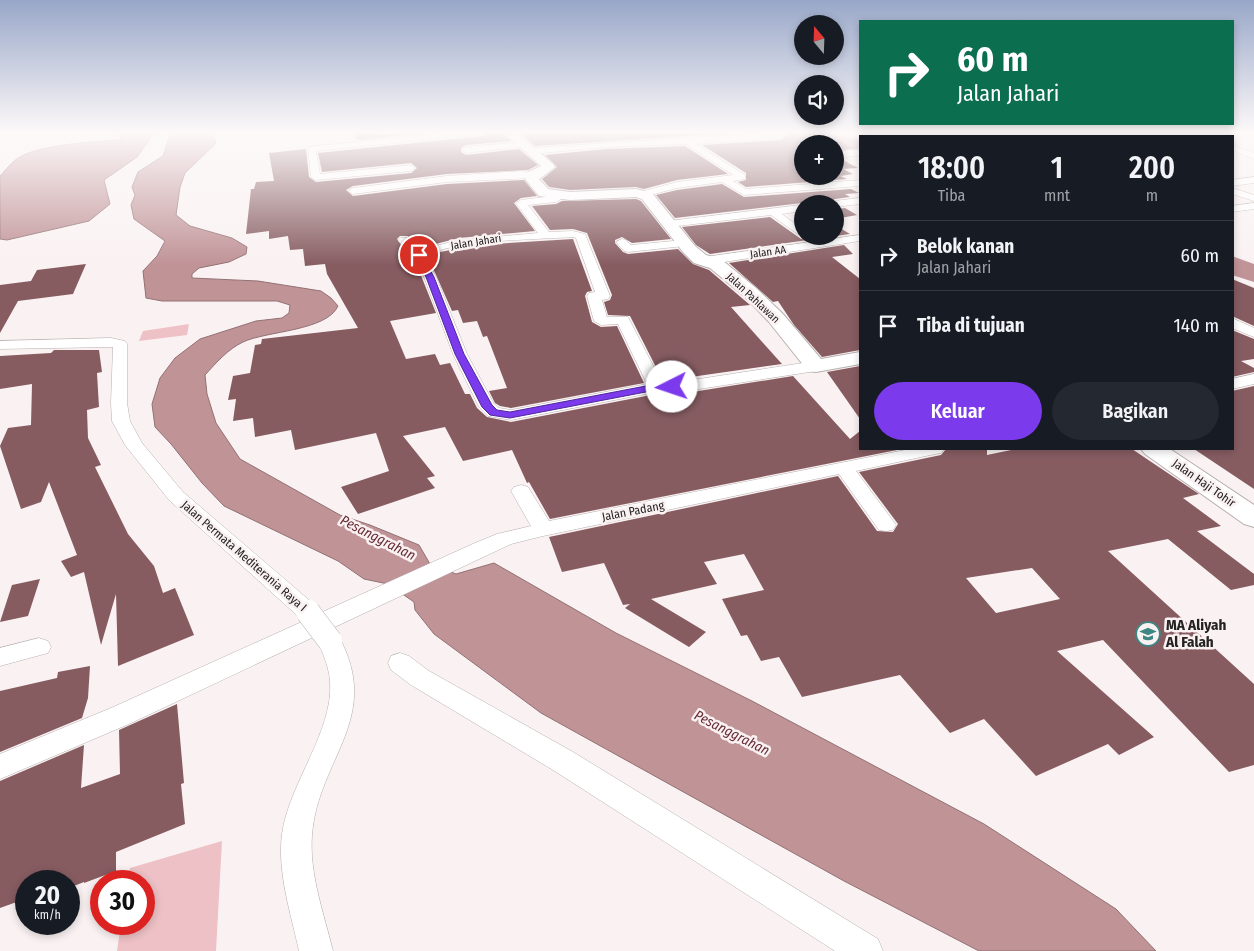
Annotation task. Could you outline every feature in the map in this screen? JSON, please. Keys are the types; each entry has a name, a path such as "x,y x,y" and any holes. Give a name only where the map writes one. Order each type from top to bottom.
{"street":[{"path":"413,176 415,182"},
{"path":"353,191 413,184 415,182 491,176"},
{"path":"533,176 532,179 544,193 561,196 643,194 676,185 741,176"},
{"path":"723,179 744,192 859,183"},
{"path":"1234,184 1254,180"},
{"path":"1234,184 1254,198"},
{"name":"Jalan Pahlawan","path":"643,194 653,202 684,243 700,259 716,264 750,292 776,318 816,366"},
{"path":"546,236 522,203 556,199 561,196"},
{"path":"844,203 859,202"},
{"path":"1234,209 1254,206"},
{"path":"669,224 794,209"},
{"path":"772,211 794,228"},
{"name":"Jalan Jahari","path":"419,253 440,247 524,236 573,234 581,236 603,296 594,296 600,321 624,320 656,388"},
{"name":"Jalan AA","path":"844,240 859,238"},
{"path":"404,240 412,251 419,253 460,354 487,407 494,412 510,415 656,388 686,386 859,358"},
{"path":"622,242 628,249 684,243"},
{"name":"Jalan AA","path":"705,261 810,245"},
{"path":"1234,323 1254,333"},
{"name":"Jalan Permata Mediterania Raya I","path":"0,345 111,342 120,344 119,403 121,422 134,444 176,496 308,612 330,641 340,669 344,688 339,711 300,821 297,845 303,889 316,951"},
{"path":"1234,384 1254,379"},
{"name":"Jalan Padang","path":"0,768 128,712 343,611 504,539 543,529 930,450"},
{"name":"Jalan Haji Tohir","path":"1155,450 1254,518"},
{"path":"844,468 886,525"},
{"path":"521,491 543,529"},
{"path":"0,657 40,647"},
{"path":"400,663 420,678 563,761 866,951"}],"shaded area":[{"path":"189,324 187,335 139,341 143,331"},
{"path":"222,841 216,951 117,951 119,935 155,935 155,870 130,870 130,868"}],"water":[{"path":"0,176 109,176 104,180 110,204 89,221 7,240 0,239"},
{"name":"Pesanggrahan","path":"136,176 184,176 180,187 176,215 190,226 232,238 247,247 246,254 229,262 199,268 192,274 192,278 258,281 321,291 338,306 332,314 322,321 243,342 227,352 205,375 207,394 216,423 240,459 340,515 419,545 430,564 456,574 494,563 616,633 752,701 984,824 1116,909 1156,951 979,951 844,881 541,713 434,634 415,610 414,602 388,584 364,579 338,561 224,506 155,427 152,404 160,378 175,358 200,339 256,321 282,318 289,313 290,305 277,301 162,301 146,298 143,271 157,256 165,241 134,219 131,205 135,195 132,187"}],"building":[{"path":"273,176 309,176 316,182 375,176 428,176 353,186 346,190 353,196 447,184 524,180 537,196 521,198 514,203 535,231 459,238 420,248 408,236 400,236 397,239 407,254 412,256 436,313 390,321 406,359 435,354 440,365 450,363 465,394 470,394 477,408 487,417 511,422 651,395 686,393 793,376 850,439 859,432 859,450 897,450 550,519 529,482 527,483 512,450 463,461 445,427 403,436 435,476 427,478 435,488 358,514 341,487 389,471 376,433 295,450 291,430 255,437 253,418 233,421 236,399 228,400 233,376 250,373 255,345 261,344 262,339 358,328 327,274 325,264 305,266 303,249 290,250 288,236 269,239 269,231 246,234 251,189 254,189 256,182 274,181"},
{"path":"545,176 708,176 677,180 644,189 636,187 570,190 549,187 542,179"},
{"path":"746,176 794,176 794,183 746,187 738,182 746,180"},
{"path":"722,184 744,197 851,189 859,193 845,194 850,197 844,198 844,195 794,195 794,204 675,218 656,195"},
{"path":"636,199 641,201 671,239 632,243 622,237 615,240 615,243 623,252 628,254 678,249 693,264 709,270 750,305 731,307 782,364 663,381 630,316 608,315 604,302 610,300 612,295 587,233 573,229 550,230 532,206 556,204 562,201"},
{"path":"845,208 857,215 844,217"},
{"path":"770,217 794,234 794,242 710,254 696,245 682,227"},
{"path":"573,239 592,291 587,292 585,296 592,322 601,327 617,326 644,383 511,408 500,406 495,403 489,391 507,388 487,336 483,337 477,321 463,323 458,310 452,311 428,257 440,252 476,245"},
{"path":"844,245 853,254 832,257 859,278 859,350 822,357 794,325 778,301 773,302 729,263"},
{"path":"86,264 73,294 18,301 0,333 0,285 31,281 37,270"},
{"path":"1234,280 1254,288 1254,326 1234,317"},
{"path":"1234,331 1254,339 1254,359 1241,361 1254,368 1254,372 1234,377"},
{"path":"54,350 99,350 102,372 97,373 99,407 87,410 88,438 101,465 95,467 128,534 154,566 163,593 175,588 194,635 118,666 116,594 101,645 84,572 71,577 61,561 77,555 49,482 41,502 21,509 0,446 8,428 31,425 32,384 0,389 0,356 51,353"},
{"path":"859,366 859,418 827,372"},
{"path":"1254,386 1254,489 1196,450 1234,450 1234,391"},
{"path":"945,450 987,450 987,455 1011,450 1133,450 1199,494 1183,498 1221,526 1197,531 1254,574 1254,585 1231,590 1168,539 1108,551 1254,684 1254,765 1229,772 1103,640 1057,651 1154,737 1119,755 1108,744 1036,776 984,719 950,733 900,675 802,697 779,657 761,661 747,635 741,636 722,599 764,590 744,554 704,562 717,584 651,599 706,632 689,647 625,608 630,604 623,605 604,563 562,572 549,537 838,476 877,531 893,532 898,524 859,472 941,455","holes":["1032,568 1060,599 996,613 966,578"]},
{"path":"40,579 28,616 0,622 12,585"},
{"path":"90,666 88,698 82,718 0,752 0,691 57,678 58,672"},
{"path":"177,704 184,783 181,784 185,824 116,852 116,870 90,870 90,881 84,883 80,884 80,870 15,870 15,903 0,908 0,781 84,745 81,788 120,774 119,730"}],"waterway":[{"path":"1234,265 1254,274"}],"place":[{"name":"MA Aliyah Al Falah","path":"1148,634"}],"route":[{"path":"419,255 430,277 460,354 487,407 494,412 510,415 651,388 672,387"}]}
